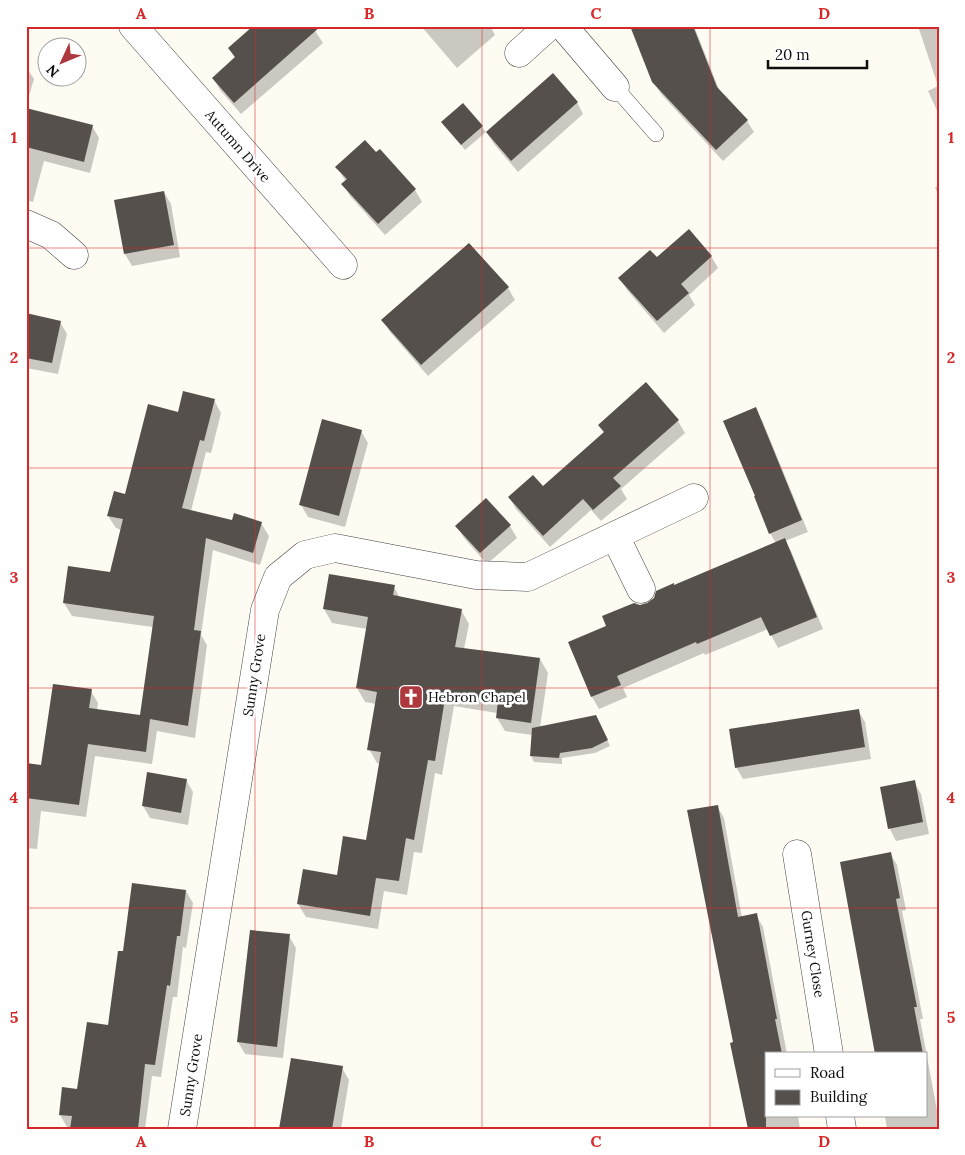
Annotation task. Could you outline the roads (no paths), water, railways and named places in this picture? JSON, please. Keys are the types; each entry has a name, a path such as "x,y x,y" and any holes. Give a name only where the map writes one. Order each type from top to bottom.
{"street":[{"name":"Autumn Drive","path":"133,26 343,265"},
{"path":"519,53 550,26"},
{"path":"563,26 615,87"},
{"path":"26,224 51,235 74,255"},
{"name":"Sunny Grove","path":"182,1129 265,610 278,577 305,555 335,548 476,574 528,577 694,498"},
{"path":"615,536 641,590"},
{"name":"Gurney Close","path":"797,854 829,1052"}],"lane":[{"path":"615,87 656,134"}],"place":[{"name":"Hebron Chapel","path":"411,697"}]}
